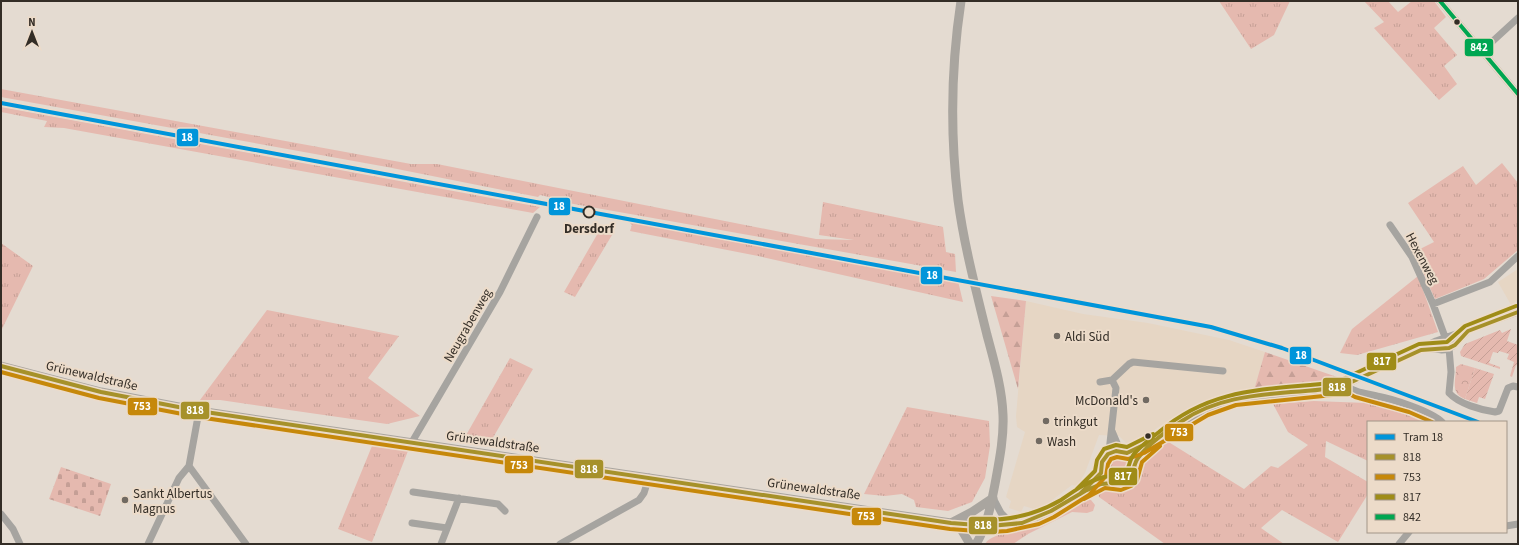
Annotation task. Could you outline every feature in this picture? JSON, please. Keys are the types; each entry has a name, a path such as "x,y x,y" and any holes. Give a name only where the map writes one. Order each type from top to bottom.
{"main road":[{"path":"961,1 953,75 954,151 958,200 966,246 1001,397 1003,416 1002,442 993,498 985,526 976,544"},
{"name":"Grünewaldstraße","path":"1,366 101,392 199,411 955,523 985,526"},
{"path":"970,544 955,523 993,498"}],"street":[{"path":"1440,1 1518,94"},
{"path":"1482,51 1518,18"},
{"name":"Neugrabenweg","path":"412,442 500,292 537,217"},
{"name":"Hexenweg","path":"1390,225 1412,257 1433,304 1449,348 1451,372 1449,393 1454,398 1495,412 1499,411 1508,388 1513,386 1518,388"},
{"name":"Hexenweg","path":"1433,304 1490,282 1518,256"},
{"path":"1127,453 1162,435 1195,414 1220,402 1235,399 1332,389 1345,385 1445,338 1518,312"},
{"path":"1420,350 1449,348 1455,346 1468,331"},
{"path":"1100,382 1112,380 1128,364 1133,362 1223,371"},
{"path":"1085,491 1101,473 1102,461 1110,452 1116,388 1112,380"},
{"path":"1345,385 1353,391 1378,396 1427,412 1440,421"},
{"path":"148,544 179,478 189,466 199,411"},
{"path":"1112,431 1120,450"},
{"path":"985,526 1012,525 1030,521 1049,514 1085,491 1108,482 1119,485 1125,483 1133,475 1134,464 1139,457 1162,435"},
{"path":"1110,452 1120,450 1127,453 1134,464"},
{"path":"189,466 246,544"},
{"path":"1101,473 1108,482"},
{"path":"560,544 639,500 644,493 649,477"},
{"path":"413,492 498,504 505,511"},
{"path":"441,544 459,498"},
{"path":"993,498 1002,513 1012,525"},
{"path":"1,514 13,529 20,544"},
{"path":"412,523 447,528"},
{"path":"1507,526 1518,524"},
{"path":"1399,544 1408,533"}],"shaded area":[{"path":"1518,269 1518,300 1511,305 1498,282"},
{"path":"1026,301 1083,314 1148,323 1229,340 1265,352 1254,390 1223,395 1201,404 1160,426 1134,444 1126,443 1119,436 1099,435 1085,473 1077,486 1072,485 1043,507 1034,509 1024,506 1021,512 1009,508 1011,501 1006,497 1025,432 1017,427 1016,416"}],"green space":[{"path":"1219,1 1290,1 1274,35 1251,49"},
{"path":"1364,1 1388,1 1398,12 1412,1 1434,1 1446,17 1434,28 1457,55 1444,66 1457,84 1439,100 1374,28 1384,22"},
{"path":"1,89 411,164 437,164 816,239 854,240 819,235 823,202 943,227 946,252 955,254 956,272 557,201 553,198 540,195 538,197 387,167 1,97"},
{"path":"1,107 540,207 533,213 64,128 44,127 47,121 1,112"},
{"path":"1502,163 1518,183 1518,250 1484,279 1435,299 1414,252 1434,242 1408,203 1463,166 1476,185"},
{"path":"628,221 958,281 963,302 758,256 630,231 632,225"},
{"path":"598,233 612,235 575,297 564,292"},
{"path":"1,243 33,266 1,331"},
{"path":"1418,276 1438,332 1357,355 1340,353 1352,329"},
{"path":"991,296 1026,301 1018,389"},
{"path":"267,310 399,336 368,378 420,416 387,424 220,400 200,400"},
{"path":"1511,329 1507,341 1518,345 1518,366 1516,365 1512,377 1510,376 1514,362 1507,359 1509,354 1499,351 1498,353 1493,352 1489,363 1500,367 1500,369 1461,356 1460,352 1465,344 1500,330 1502,333"},
{"path":"1265,352 1337,377 1326,382 1254,390"},
{"path":"510,358 533,369 491,441 465,437"},
{"path":"1461,364 1475,368 1465,399 1457,393 1455,386 1456,367"},
{"path":"1475,368 1494,374 1485,399 1479,397 1477,403 1465,399"},
{"path":"1314,401 1367,403 1428,421 1367,421 1367,461 1326,441 1325,457 1367,481 1367,496 1338,542 1282,510 1261,528 1284,544 1165,544 1099,497 1098,492 1107,487 1116,490 1127,489 1137,481 1144,462 1167,441 1244,489 1271,466 1278,468 1308,445 1288,432 1273,404"},
{"path":"907,407 989,421 990,446 985,478 972,502 948,511 916,507 914,500 902,494 885,496 864,494"},
{"path":"372,446 408,451 372,542 338,529"},
{"path":"1118,454 1127,458 1131,467 1127,476 1118,480 1109,476 1105,467 1109,458"},
{"path":"61,467 111,484 100,516 49,499"},
{"path":"1084,498 1091,500 1095,505 1093,511 1087,513 1072,512 1028,534 1013,544 985,544 1000,534 1033,527 1047,522 1060,515"}],"tram line":[{"name":"18","path":"1,103 1211,327 1282,348 1475,421"}],"transit line":[{"name":"842","path":"1440,1 1518,94"},
{"name":"817","path":"985,520 1005,519 1034,512 1052,505 1092,481 1106,476 1122,477 1125,475 1132,457 1143,445 1179,417 1199,406 1240,393 1331,383 1343,379 1419,344 1447,342 1465,326 1516,306"},
{"name":"818","path":"1,366 101,392 199,411 951,523 990,526 1022,523 1051,511 1085,491 1101,484 1126,482 1131,477 1138,458 1153,442 1182,421 1207,408 1234,399 1277,393 1318,390 1345,385 1421,350 1449,348 1455,345 1468,331 1518,312"},
{"name":"753","path":"1,372 99,398 198,417 950,529 990,532 1007,531 1039,524 1054,517 1089,495 1106,476 1108,464 1111,459 1117,457 1128,459 1144,453 1208,415 1236,405 1333,395 1347,391"},
{"name":"753","path":"1342,390 1355,397 1409,412 1430,421"},
{"name":"817","path":"1077,489 1095,471 1097,460 1104,449 1116,445 1127,447 1153,434"},
{"name":"818","path":"1080,494 1101,473 1102,462 1108,454 1116,451 1127,453 1154,440"},
{"name":"753","path":"1084,499 1105,488 1121,490 1131,486 1137,480 1142,462 1160,446"}],"place":[{"name":"Dersdorf","path":"589,212"},
{"name":"Aldi Süd","path":"1057,336"},
{"name":"McDonald's","path":"1146,400"},
{"name":"trinkgut","path":"1046,421"},
{"name":"Wash","path":"1039,441"},
{"name":"Sankt Albertus Magnus","path":"125,500"}]}
